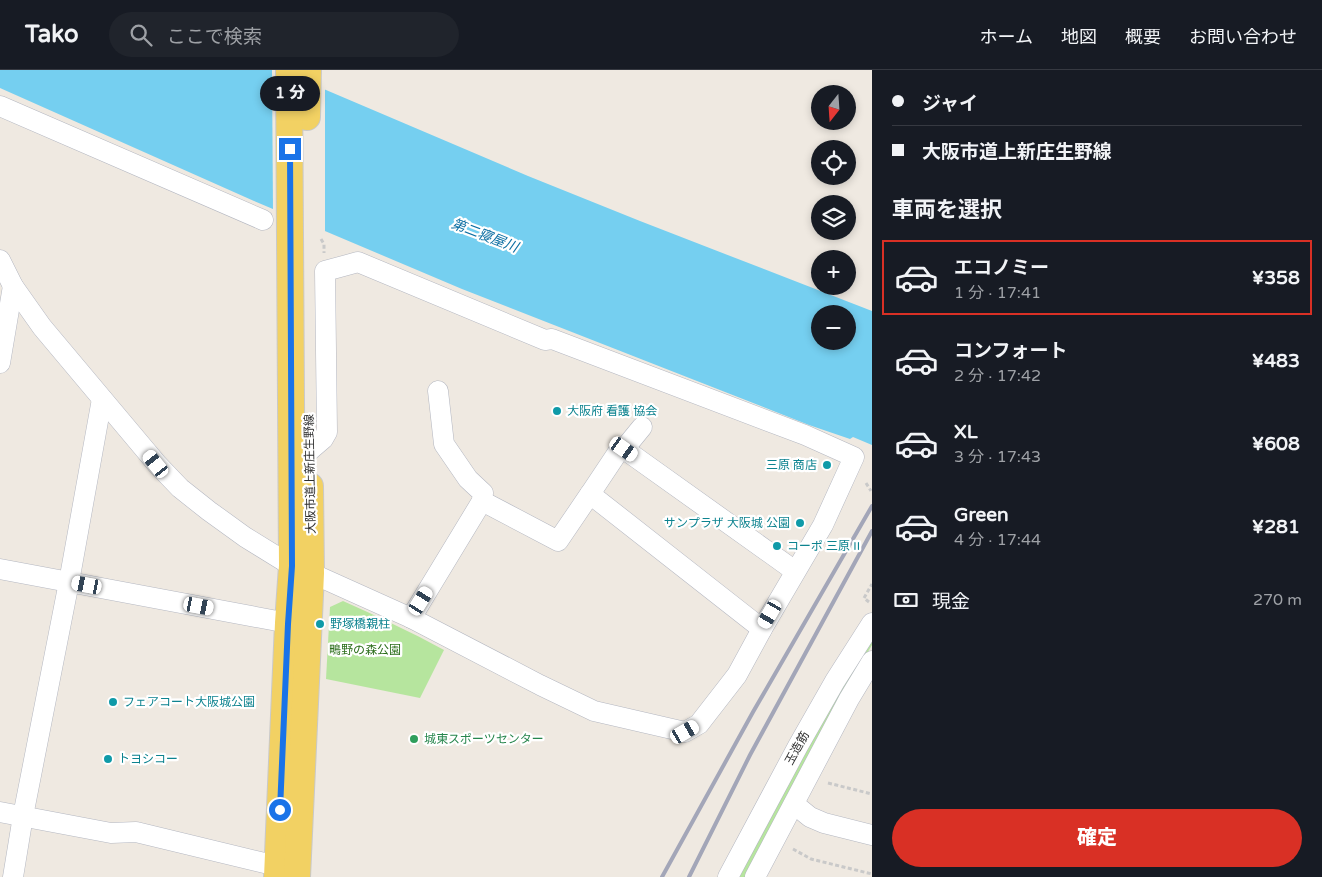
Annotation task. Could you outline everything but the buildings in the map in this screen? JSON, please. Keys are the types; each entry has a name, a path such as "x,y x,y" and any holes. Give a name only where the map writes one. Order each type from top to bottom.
{"main road":[{"name":"大阪市道上新庄生野線","path":"284,873 288,624 302,569 300,424 289,70"},
{"name":"大阪市道上新庄生野線","path":"284,873 309,450 300,424 308,70"}],"street":[{"path":"0,106 262,220"},
{"path":"0,260 13,286 42,327 156,464 180,488 245,537 302,569 410,618 540,686 594,711 685,732 699,724 736,675 823,525 854,456 805,435 552,339 545,340 358,262 325,271 327,432 323,439 309,450"},
{"path":"0,363 13,286"},
{"path":"410,618 482,501 483,493 468,479 444,444 438,391"},
{"path":"14,877 23,816 69,582 102,399"},
{"path":"482,501 558,542 618,452 624,449 642,427"},
{"path":"624,449 795,571"},
{"path":"590,494 762,629"},
{"path":"0,569 288,624"},
{"name":"玉造筋","path":"728,877 834,681 872,623"},
{"name":"玉造筋","path":"755,877 849,699 872,661"},
{"path":"794,804 810,817 824,823 872,835"},
{"path":"0,812 111,833 136,832 284,873"}],"path":[{"path":"321,239 324,244"},
{"path":"866,483 872,491"},
{"path":"869,602 864,598 872,584"},
{"path":"828,783 872,794"},
{"path":"793,849 811,859 872,874"}],"green space":[{"name":"鴫野の森公園","path":"343,601 394,624 444,650 420,698 326,679 330,607"},
{"path":"872,638 872,645 847,687 746,877 737,877 804,751"}],"water":[{"name":"第二寝屋川","path":"0,70 279,70 528,176 811,287 811,295 831,295 872,311 872,445 853,437 850,439 809,425 462,289 254,201 0,88"}],"pier":[{"path":"272,70 285,70 325,87 325,234 273,212"}],"railway":[{"path":"662,877 753,712 872,506"},
{"path":"689,877 750,755 872,531"}],"place":[{"name":"大阪府 看護 協会","path":"557,411"},
{"name":"三原 商店","path":"827,465"},
{"name":"サンプラザ 大阪城 公園","path":"800,523"},
{"name":"コーポ 三原 II","path":"777,546"},
{"name":"野塚橋親柱","path":"320,624"},
{"name":"フェアコート大阪城公園","path":"113,702"},
{"name":"城東スポーツセンター","path":"414,739"},
{"name":"トヨシコー","path":"108,759"}],"route":[{"path":"280,810 292,566 290,149"}]}
